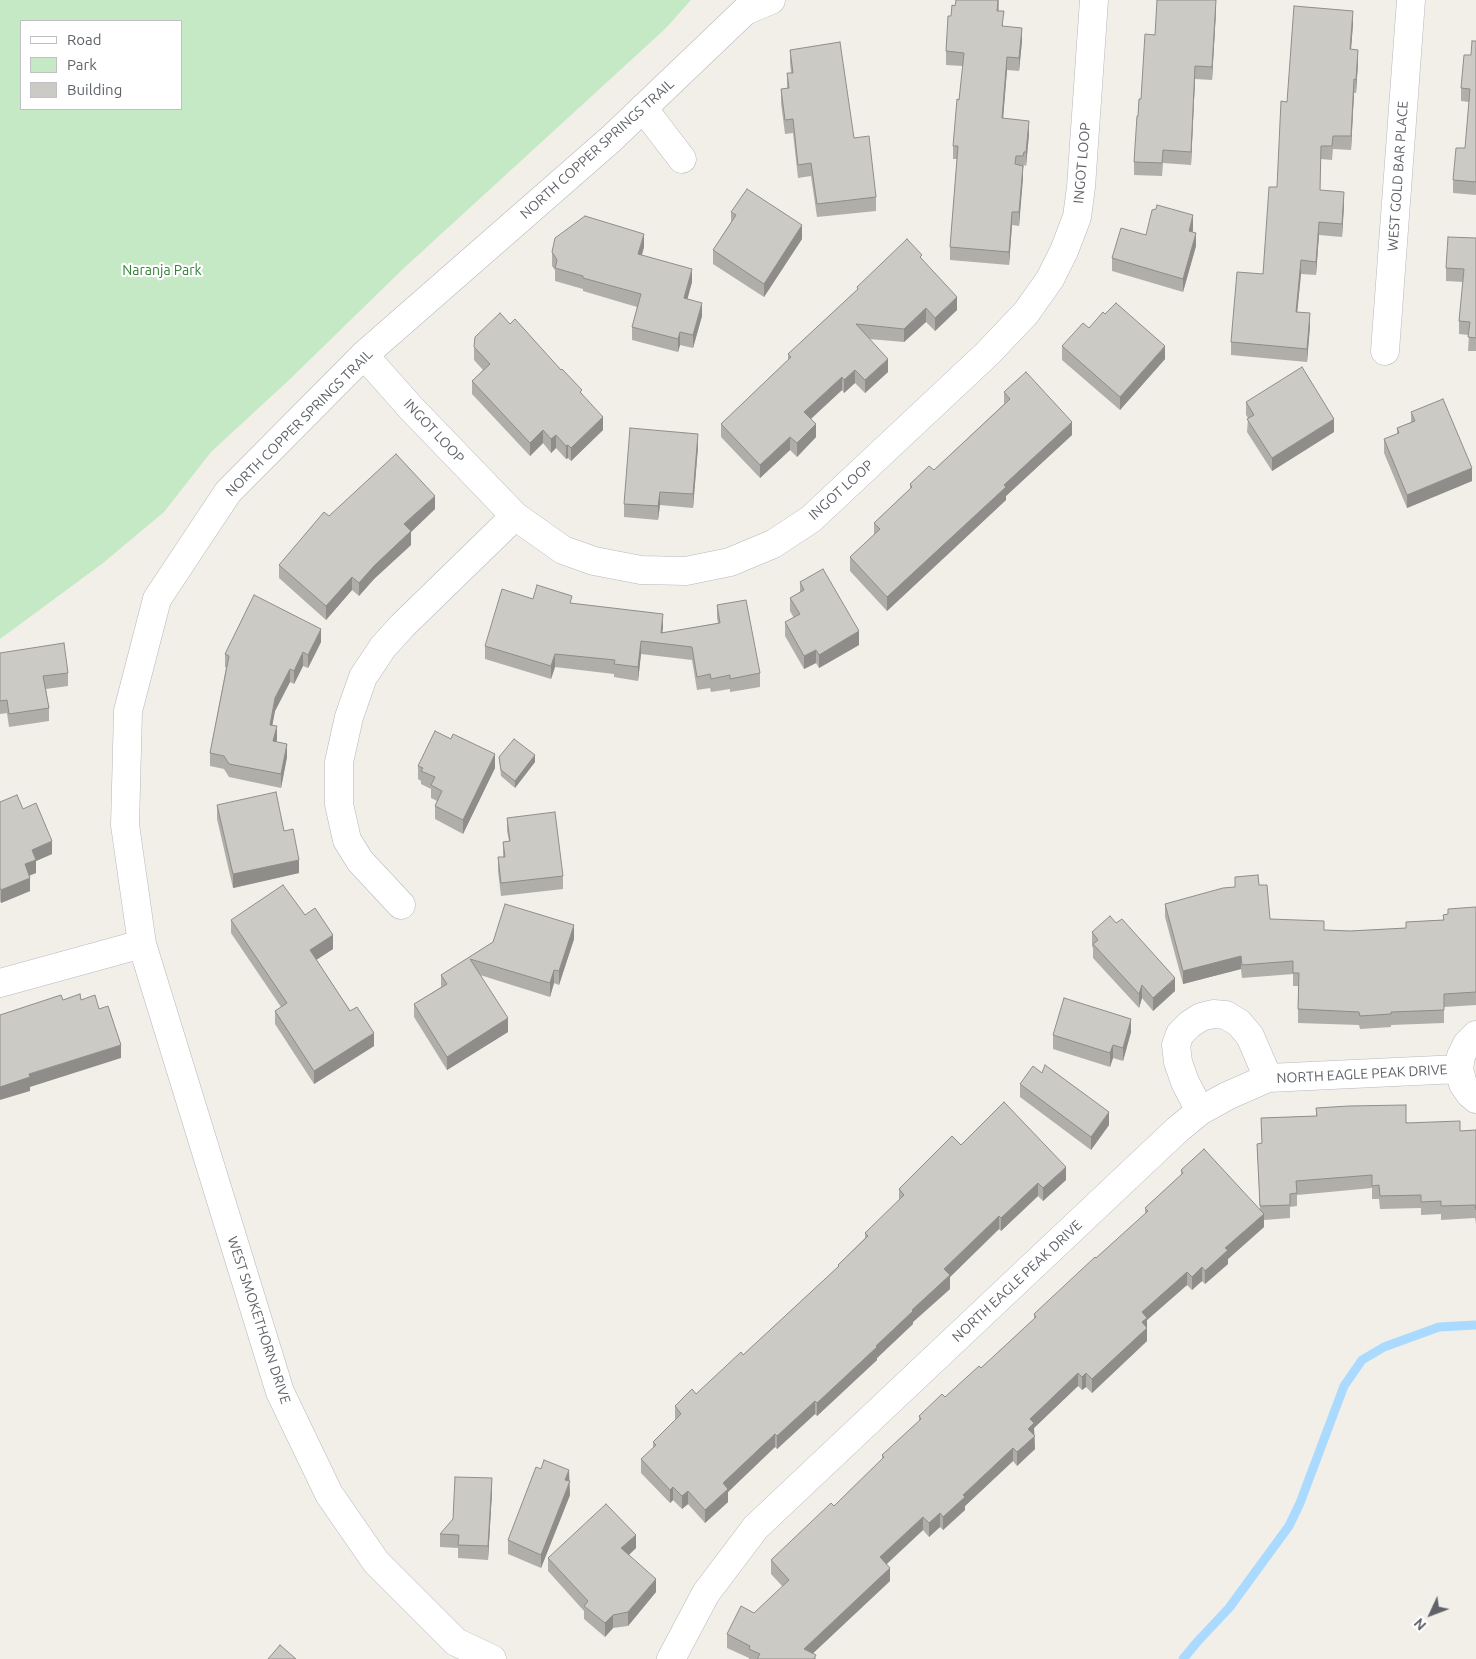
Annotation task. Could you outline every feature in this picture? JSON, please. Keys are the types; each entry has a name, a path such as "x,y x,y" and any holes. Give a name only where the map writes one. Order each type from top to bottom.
{"street":[{"name":"NORTH COPPER SPRINGS TRAIL","path":"142,944 125,825 128,711 157,599 228,492 364,355 611,139 745,11 771,0"},
{"name":"INGOT LOOP","path":"364,355 410,407 515,516 563,550 594,561 641,570 686,571 730,562 773,544 811,519 987,354 1026,313 1050,279 1064,251 1077,217 1081,187 1094,0"},
{"name":"WEST GOLD BAR PLACE","path":"1385,351 1411,0"},
{"path":"642,108 682,159"},
{"path":"401,905 360,861 347,840 338,804 339,762 349,717 364,677 383,648 402,626 515,516"},
{"path":"0,983 142,944"},
{"name":"WEST SMOKETHORN DRIVE","path":"142,944 280,1392 329,1494 376,1562 450,1651 492,1659"},
{"path":"1200,1111 1185,1082 1178,1062 1176,1045 1180,1034 1190,1024 1201,1018 1213,1014 1226,1015 1239,1023 1250,1036 1268,1078"},
{"path":"1476,1035 1467,1044 1461,1056 1459,1069 1463,1084 1476,1099"},
{"name":"NORTH EAGLE PEAK DRIVE","path":"671,1659 706,1593 756,1527 1177,1130 1200,1111 1268,1078 1459,1069"}],"green space":[{"name":"Naranja Park","path":"0,0 691,0 665,29 404,268 289,380 211,452 164,512 103,563 0,639"}],"building":[{"path":"956,0 998,0 997,11 1004,11 1002,26 1022,28 1019,58 1007,57 1002,118 1029,121 1026,152 1024,152 1023,156 1016,156 1015,164 1023,166 1019,212 1012,212 1009,252 950,247 958,146 953,146 957,99 959,100 964,53 946,51 948,16 951,16 952,5 955,6"},
{"path":"1157,0 1216,0 1212,67 1195,66 1191,152 1163,150 1162,163 1134,162 1137,116 1139,99 1141,99 1145,34 1155,35"},
{"path":"1294,6 1353,11 1350,49 1358,50 1356,80 1354,79 1351,136 1333,136 1332,146 1321,146 1320,190 1344,192 1342,224 1319,222 1316,262 1301,260 1296,312 1310,313 1307,349 1231,342 1237,272 1263,274 1269,187 1277,187 1281,101 1287,102"},
{"path":"1472,41 1476,41 1476,182 1453,180 1456,148 1465,148 1470,89 1461,88 1464,55 1471,55"},
{"path":"840,42 854,138 869,136 876,197 817,204 811,163 798,165 793,119 785,120 781,89 789,88 787,73 793,73 790,50"},
{"path":"747,189 802,225 764,284 713,250 736,215 731,212"},
{"path":"1157,205 1193,215 1189,231 1196,233 1183,279 1112,258 1121,228 1146,235 1152,210 1156,209"},
{"path":"585,216 644,234 638,254 692,269 684,298 702,303 693,335 680,332 678,339 632,327 641,294 555,268 557,260 552,252 555,238"},
{"path":"1448,237 1476,238 1476,338 1468,337 1470,322 1459,321 1464,269 1446,268"},
{"path":"907,239 922,255 920,257 957,297 935,318 926,308 904,329 856,324 888,359 865,380 855,370 844,380 842,377 804,412 816,424 797,443 790,437 760,465 721,424 791,357 788,354 858,289 857,287"},
{"path":"1116,303 1165,346 1120,397 1062,346 1083,323 1089,328 1103,312 1105,314"},
{"path":"500,313 510,324 515,319 561,370 582,390 580,392 603,417 571,448 568,445 566,446 556,435 551,439 543,430 530,443 472,381 490,364 474,347 475,337"},
{"path":"1302,367 1334,419 1272,458 1247,419 1254,415 1246,402"},
{"path":"1026,372 1072,422 1004,485 1006,487 887,597 850,557 880,529 874,523 912,487 910,484 929,466 934,470 1010,399 1004,392"},
{"path":"1443,399 1472,468 1407,495 1384,439 1399,433 1397,428 1415,421 1411,412"},
{"path":"630,428 698,434 693,494 660,492 658,506 624,504"},
{"path":"396,454 435,496 404,524 411,531 359,583 352,577 326,606 279,565 324,512 329,516"},
{"path":"823,569 859,631 819,655 816,650 804,656 785,622 800,614 790,598 804,590 800,582"},
{"path":"537,585 572,596 570,603 663,614 661,633 720,623 717,605 746,600 760,673 730,679 730,675 711,679 710,674 697,677 692,647 641,641 638,667 614,664 615,660 555,654 551,666 485,646 502,589 533,599"},
{"path":"254,595 321,629 308,655 303,652 294,671 290,669 275,698 270,725 277,726 273,741 287,744 281,774 229,764 224,756 210,753 229,656 225,654"},
{"path":"64,643 68,673 43,676 49,708 9,714 7,700 0,701 0,653"},
{"path":"435,731 451,739 453,734 495,754 463,820 435,806 442,791 431,785 435,777 421,771 423,768 418,766"},
{"path":"514,739 535,755 515,781 501,770 499,757"},
{"path":"276,792 284,831 293,829 299,860 233,874 217,805"},
{"path":"17,795 23,809 36,803 52,841 32,850 36,860 25,864 30,878 1,890 0,802"},
{"path":"555,812 563,876 501,883 498,857 505,857 503,842 510,841 507,818"},
{"path":"1258,875 1259,885 1267,885 1270,919 1324,921 1324,930 1350,931 1406,928 1406,922 1444,920 1443,915 1448,914 1448,909 1476,907 1476,992 1444,994 1444,1010 1391,1012 1391,1014 1360,1016 1359,1012 1298,1009 1299,973 1293,973 1293,961 1242,965 1241,956 1183,971 1165,904 1223,888 1235,887 1235,877"},
{"path":"283,885 305,915 315,908 333,935 310,950 350,1011 357,1007 374,1033 314,1071 275,1011 287,1003 231,920"},
{"path":"505,904 574,925 559,971 554,970 550,983 470,959 508,1018 447,1057 414,1004 447,984 441,975 493,942"},
{"path":"1110,916 1116,923 1122,919 1175,978 1153,998 1142,985 1139,994 1093,944 1098,940 1092,932"},
{"path":"80,994 81,1000 95,995 99,1009 108,1006 121,1045 29,1074 30,1077 0,1087 0,1015 61,995 63,1000"},
{"path":"1064,998 1131,1019 1123,1048 1113,1045 1110,1053 1053,1035"},
{"path":"1045,1065 1109,1112 1091,1137 1020,1084 1033,1066 1042,1073"},
{"path":"1004,1102 1066,1167 1043,1188 1038,1183 1001,1218 999,1216 944,1269 950,1275 817,1403 815,1401 777,1436 775,1434 723,1483 728,1489 705,1510 688,1491 682,1496 673,1487 670,1490 641,1459 656,1445 653,1442 681,1414 675,1406 692,1389 696,1394 741,1352 743,1355 839,1266 868,1236 865,1233 904,1195 899,1189 952,1136 961,1145"},
{"path":"1406,1105 1406,1123 1460,1121 1460,1131 1476,1130 1476,1210 1475,1205 1441,1206 1441,1201 1421,1202 1421,1195 1380,1196 1379,1185 1372,1186 1372,1175 1296,1181 1297,1193 1290,1194 1290,1205 1260,1206 1257,1144 1262,1143 1261,1118 1317,1116 1316,1108"},
{"path":"1204,1149 1264,1214 1225,1248 1228,1250 1205,1271 1202,1267 1192,1277 1187,1272 1142,1312 1147,1318 1142,1322 1147,1328 1092,1379 1086,1373 1082,1377 1078,1373 1030,1419 1034,1423 1028,1429 1035,1436 1017,1452 1013,1448 963,1495 965,1497 943,1517 940,1513 929,1523 923,1517 880,1557 890,1568 804,1649 816,1655 814,1659 757,1659 760,1654 749,1649 750,1646 727,1634 741,1606 754,1613 789,1580 771,1560 831,1503 834,1506 884,1457 882,1455 921,1419 919,1416 942,1394 945,1397 979,1366 981,1368 1036,1317 1034,1314 1148,1211 1145,1208 1183,1173 1181,1170"},
{"path":"544,1460 569,1470 565,1480 570,1481 541,1555 508,1540 536,1467 541,1469"},
{"path":"455,1477 492,1478 488,1546 458,1545 459,1535 440,1534 453,1519"},
{"path":"606,1504 636,1535 621,1548 656,1579 628,1612 613,1615 605,1623 584,1606 588,1601 548,1558"},
{"path":"280,1645 296,1659 268,1659"}],"waterway":[{"path":"1183,1659 1229,1608 1289,1526 1300,1503 1344,1386 1362,1360 1384,1347 1439,1327 1476,1325"}]}
